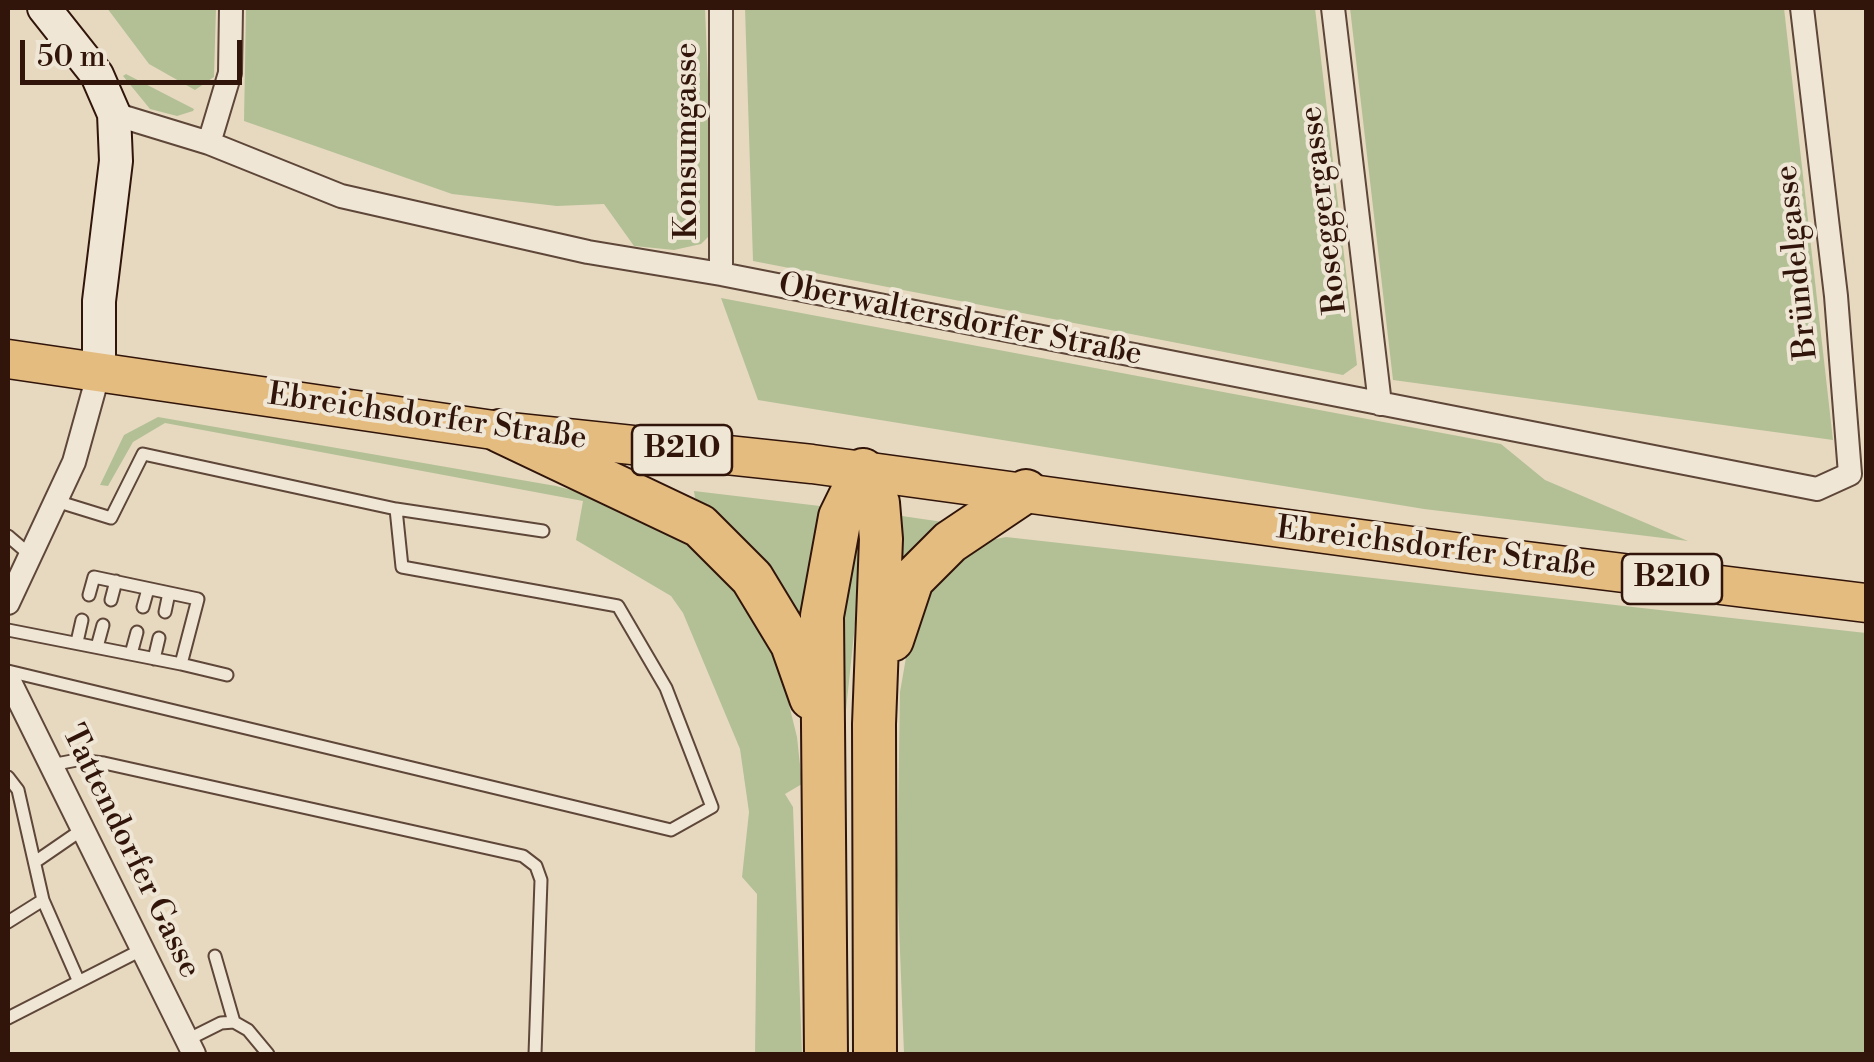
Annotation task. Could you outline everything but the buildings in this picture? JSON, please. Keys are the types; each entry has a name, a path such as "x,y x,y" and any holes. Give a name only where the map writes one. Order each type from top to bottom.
{"highway":[{"path":"500,431 700,526 752,578 792,644 819,723"},
{"path":"826,1054 819,723 822,616 840,518 863,470"},
{"path":"863,470 878,503 881,539 874,724 876,1054"},
{"path":"874,724 894,628 912,580 950,542 1026,492"}],"main road":[{"name":"Ebreichsdorfer Straße","path":"8,358 500,431 863,470 1244,524 1866,602"}],"street":[{"path":"8,603 74,462 99,372 99,301 116,162 114,114 97,75 44,8"},
{"path":"208,144 230,73 231,8"},
{"name":"Konsumgasse","path":"721,8 721,274"},
{"name":"Roseggergasse","path":"1333,8 1380,404"},
{"name":"Bründelgasse","path":"1802,8 1836,296 1850,474 1817,489"},
{"name":"Oberwaltersdorfer Straße","path":"114,114 208,144 341,196 588,252 721,274 1817,489"},
{"name":"Tattendorfer Gasse","path":"8,674 190,1047"}],"lane":[{"path":"56,500 111,518 144,454 396,509 543,530"},
{"path":"8,674 671,830 712,808 666,688 618,606 402,567 396,509"},
{"path":"8,536 29,554"},
{"path":"89,595 94,577 198,599 181,664"},
{"path":"111,600 116,582"},
{"path":"143,607 148,588"},
{"path":"165,612 169,593"},
{"path":"76,642 82,620"},
{"path":"98,646 103,625"},
{"path":"8,630 227,675"},
{"path":"131,654 137,632"},
{"path":"154,659 159,638"},
{"path":"51,765 77,760 104,763 522,856 536,866 541,880 535,1054"},
{"path":"8,777 18,790 43,900 79,982"},
{"path":"35,862 83,830"},
{"path":"8,922 43,900"},
{"path":"8,1018 143,949"},
{"path":"215,956 234,1022 268,1054"},
{"path":"190,1047 220,1023 234,1022"}],"green space":[{"path":"107,8 216,8 214,77 195,90 149,64"},
{"path":"246,8 705,8 714,231 701,244 674,250 634,246 604,204 557,206 452,194 244,121"},
{"path":"745,8 1315,8 1357,365 1343,375 753,261"},
{"path":"1350,8 1784,8 1833,440 1393,380"},
{"path":"126,74 193,111 177,116 150,109 123,76"},
{"path":"721,298 1501,444 1545,480 1688,541 1424,509 758,400"},
{"path":"158,417 556,486 621,503 696,544 753,609 778,660 797,737 802,784 785,794 793,807 802,1054 755,1054 757,894 742,877 749,812 740,749 683,613 671,596 576,540 583,501 165,423 133,442 108,486 100,485 124,435"},
{"path":"694,491 820,506 806,633 766,565 695,498"},
{"path":"902,516 943,522 896,577"},
{"path":"857,526 863,526 862,556 845,720 849,1054 842,1054 835,655"},
{"path":"1006,537 1866,633 1866,1054 904,1054 897,875 900,692 915,606 976,543"}]}
